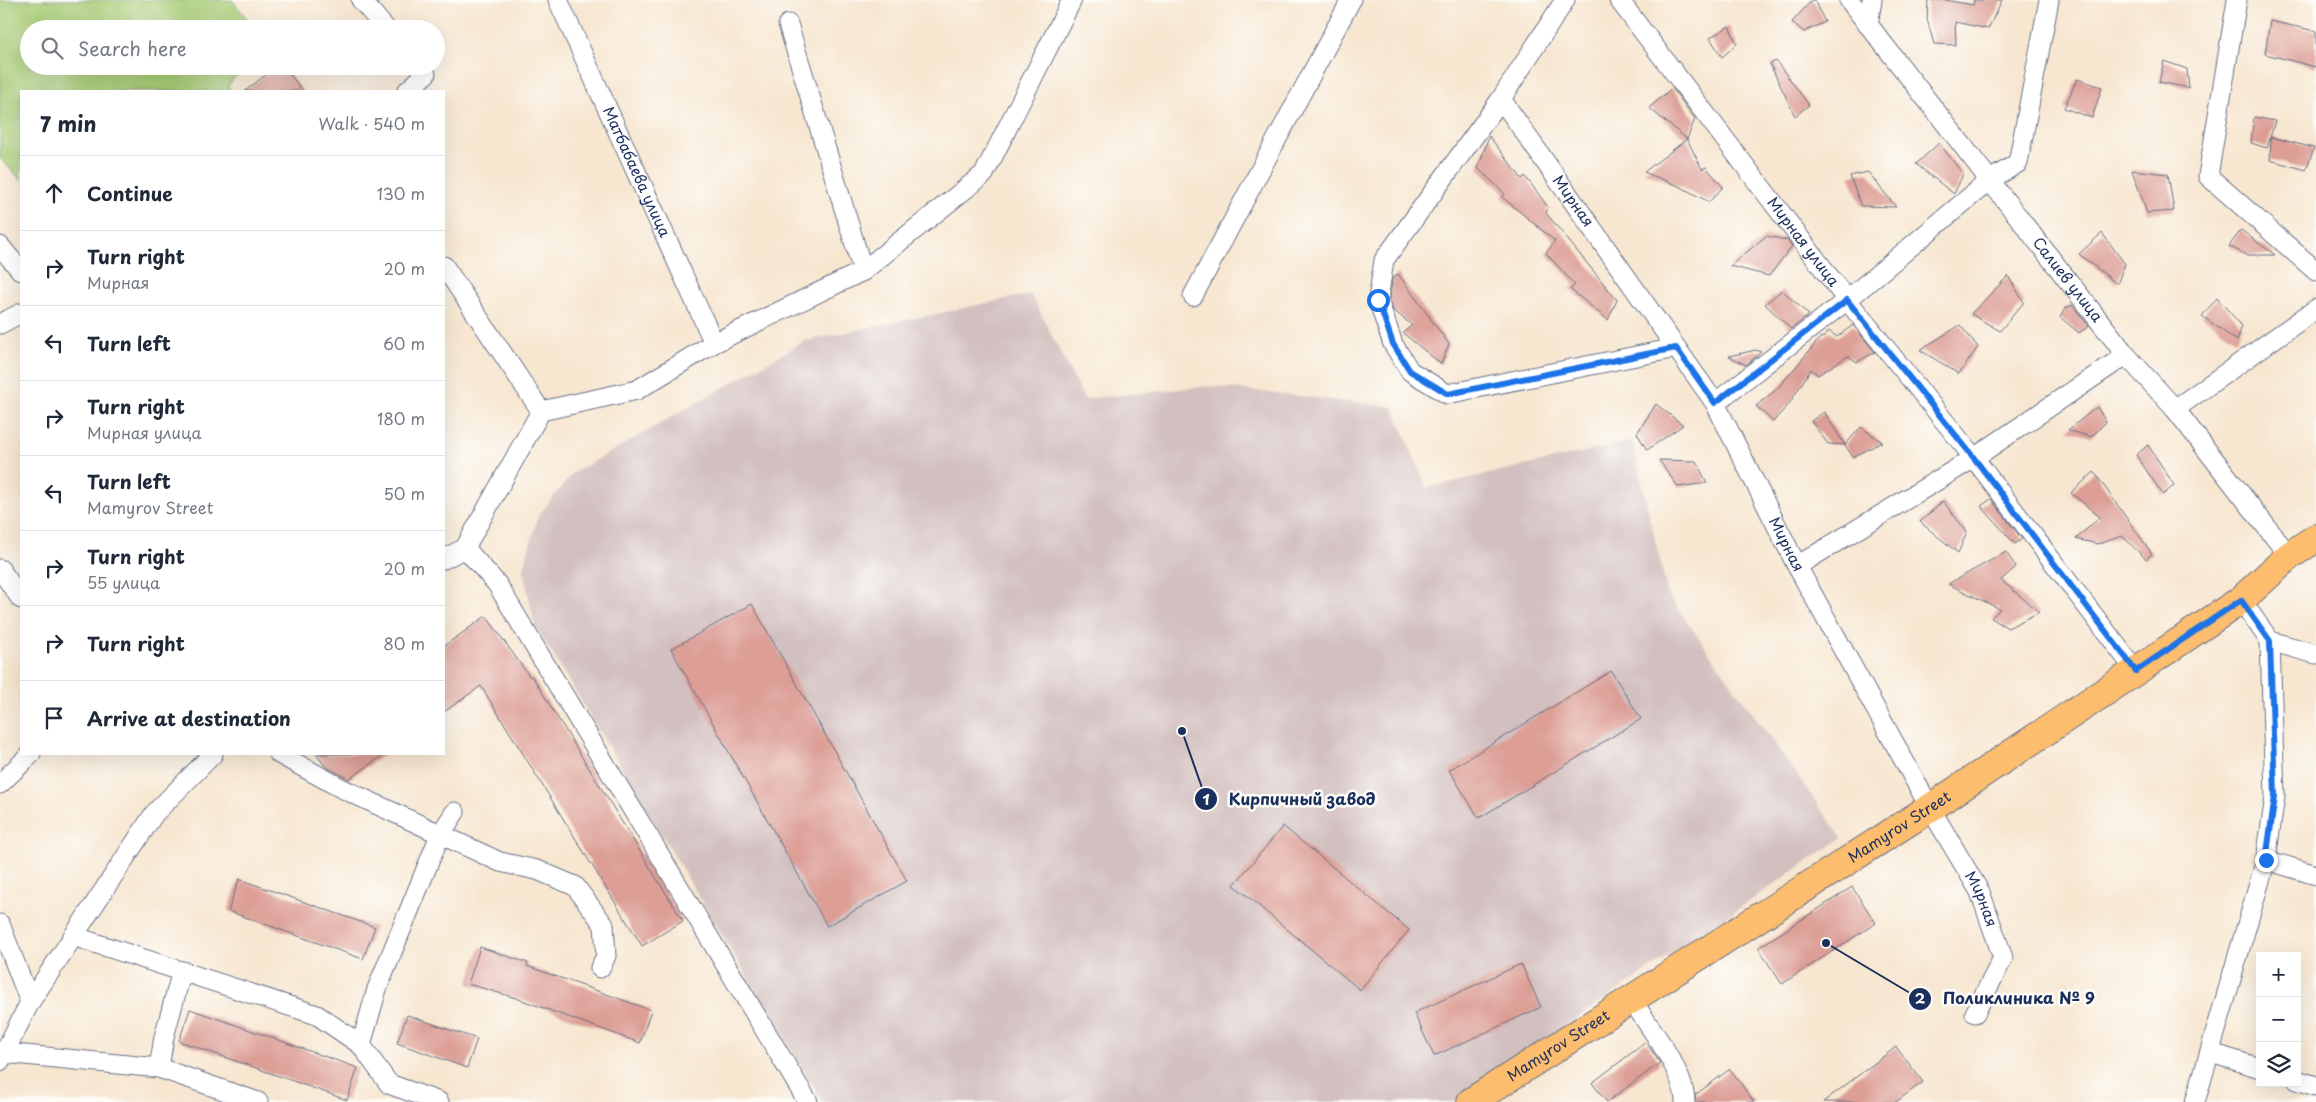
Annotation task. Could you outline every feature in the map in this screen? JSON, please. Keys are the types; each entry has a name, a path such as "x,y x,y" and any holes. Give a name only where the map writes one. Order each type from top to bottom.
{"main road":[{"name":"Mamyrov Street","path":"1471,1102 1930,808 2136,671 2241,600 2289,556 2316,538"}],"street":[{"path":"361,0 378,20"},
{"name":"Матбабаева улица","path":"558,0 714,343"},
{"path":"445,558 465,548 542,411 637,390 714,343 863,271 984,174 1072,0"},
{"path":"1193,296 1351,0"},
{"path":"1565,0 1501,99 1384,260 1378,300 1393,344 1410,371 1448,394 1676,348"},
{"name":"Мирная улица","path":"1619,0 1847,300 1974,458 2136,671"},
{"name":"Салиев улица","path":"1849,0 2126,355 2175,409 2289,556"},
{"path":"1868,24 1872,0"},
{"path":"1715,403 1847,300 1990,180 2018,163 2049,0"},
{"path":"2237,0 2208,176 2316,270"},
{"path":"788,24 863,271"},
{"path":"408,90 419,75"},
{"name":"Мирная","path":"1501,99 1715,403 1797,566 1930,808 1980,892 2003,958 1974,1013"},
{"path":"0,246 20,270"},
{"path":"445,267 542,411"},
{"path":"2175,409 2316,309"},
{"path":"0,324 20,314"},
{"path":"1797,566 1974,458 2126,355"},
{"path":"465,548 497,584 808,1102"},
{"path":"0,569 20,598"},
{"path":"2195,1102 2211,1053 2266,860 2275,796 2270,641 2241,600"},
{"path":"2270,641 2316,654"},
{"path":"0,784 30,755"},
{"path":"212,755 154,814 30,1002 2,1057 158,1068 258,1102"},
{"path":"282,755 341,788 500,862 537,870 575,886 604,925 606,956 600,968"},
{"path":"361,1046 377,988 440,835 455,812"},
{"path":"2266,860 2316,875"},
{"path":"0,924 30,1002"},
{"path":"73,936 317,1015 361,1046 389,1084 439,1102"},
{"path":"158,1068 164,1037 182,972"},
{"path":"1632,1000 1673,1064 1685,1093 1685,1102"},
{"path":"2211,1053 2256,1067"},
{"path":"2301,1081 2316,1086"}],"shaded area":[{"path":"1031,294 1084,399 1210,386 1393,407 1427,488 1632,441 1668,595 1842,838 1454,1102 823,1102 535,625 523,570 538,516 572,474 805,341"}],"green space":[{"path":"0,0 232,0 249,20 20,20 20,75 236,75 228,86 230,90 20,90 20,179 0,158"}],"building":[{"path":"1814,0 1825,22 1804,32 1792,22"},
{"path":"1928,0 1945,0 1973,5 1974,0 2002,0 1988,29 1955,22 1956,45 1934,44 1927,19"},
{"path":"2270,21 2316,31 2316,67 2265,54"},
{"path":"1729,26 1737,44 1722,57 1710,38"},
{"path":"1776,61 1809,105 1795,116 1770,64"},
{"path":"2164,61 2187,69 2189,88 2159,82"},
{"path":"265,75 290,75 302,90 246,90"},
{"path":"2077,79 2102,87 2092,118 2064,108"},
{"path":"1672,88 1695,119 1687,139 1649,108"},
{"path":"2254,117 2275,121 2267,148 2251,143"},
{"path":"1489,136 1522,179 1525,176 1548,207 1546,213 1617,300 1608,320 1570,289 1575,285 1546,253 1555,241 1502,197 1505,194 1478,168"},
{"path":"2271,137 2314,148 2306,170 2270,160"},
{"path":"1687,139 1702,169 1706,167 1723,187 1709,202 1681,187 1644,172"},
{"path":"1939,143 1963,174 1954,194 1916,164"},
{"path":"2132,170 2168,174 2174,211 2147,213"},
{"path":"1868,172 1896,207 1861,206 1850,176"},
{"path":"2241,230 2275,255 2246,255 2229,246"},
{"path":"2102,233 2125,264 2117,284 2079,254"},
{"path":"1766,236 1787,240 1792,246 1769,276 1730,266"},
{"path":"1398,274 1449,344 1441,364 1403,333 1412,325 1393,310 1390,299 1392,279"},
{"path":"2008,276 2024,302 2000,331 1971,314"},
{"path":"1782,290 1809,315 1791,329 1765,304"},
{"path":"2217,298 2242,326 2237,341 2202,316"},
{"path":"2072,305 2089,326 2079,333 2060,317 2066,308"},
{"path":"1853,325 1875,352 1857,362 1848,356 1818,375 1811,369 1789,404 1773,422 1756,406 1778,388 1821,337 1823,338 1829,331 1837,337"},
{"path":"1960,325 1978,347 1959,374 1920,350"},
{"path":"1756,350 1761,352 1746,365 1729,356"},
{"path":"1656,404 1683,425 1647,450 1637,433"},
{"path":"2097,407 2106,422 2091,437 2068,430"},
{"path":"1824,412 1845,445 1828,444 1811,421"},
{"path":"1861,427 1882,442 1853,457 1845,445"},
{"path":"2148,445 2174,485 2163,495 2136,455"},
{"path":"1659,460 1696,461 1707,483 1678,487"},
{"path":"2094,472 2152,554 2146,559 2122,536 2098,544 2076,539 2100,517 2071,493"},
{"path":"1991,499 2022,539 2015,544 1981,506"},
{"path":"1943,501 1967,532 1958,553 1920,522"},
{"path":"2006,552 2016,567 2001,580 2039,612 2008,628 1991,618 2000,609 1948,584"},
{"path":"752,604 907,881 827,926 671,649"},
{"path":"486,616 530,677 532,676 683,921 642,946 481,686 445,711 445,645"},
{"path":"1611,671 1641,719 1479,818 1449,770"},
{"path":"317,755 384,755 349,779 325,766"},
{"path":"1283,826 1409,930 1360,990 1234,885"},
{"path":"239,879 375,927 363,959 228,911"},
{"path":"1852,887 1876,923 1782,984 1758,948"},
{"path":"480,947 528,963 527,966 651,1010 640,1043 516,998 468,984"},
{"path":"1521,964 1541,1007 1434,1056 1414,1013"},
{"path":"190,1009 358,1068 347,1100 179,1041"},
{"path":"407,1015 477,1039 467,1068 397,1043"},
{"path":"1646,1042 1660,1063 1607,1102 1592,1083"},
{"path":"1896,1047 1923,1082 1896,1102 1823,1102"},
{"path":"1730,1069 1754,1102 1696,1102 1695,1095"}],"place":[{"name":"Кирпичный завод","path":"1182,731"},
{"name":"Поликлиника № 9","path":"1826,943"}],"route":[{"path":"1378,300 1393,344 1410,371 1448,394 1676,348 1715,403 1847,300 1974,458 2136,671 2241,600 2270,641 2275,796 2266,860"}]}
